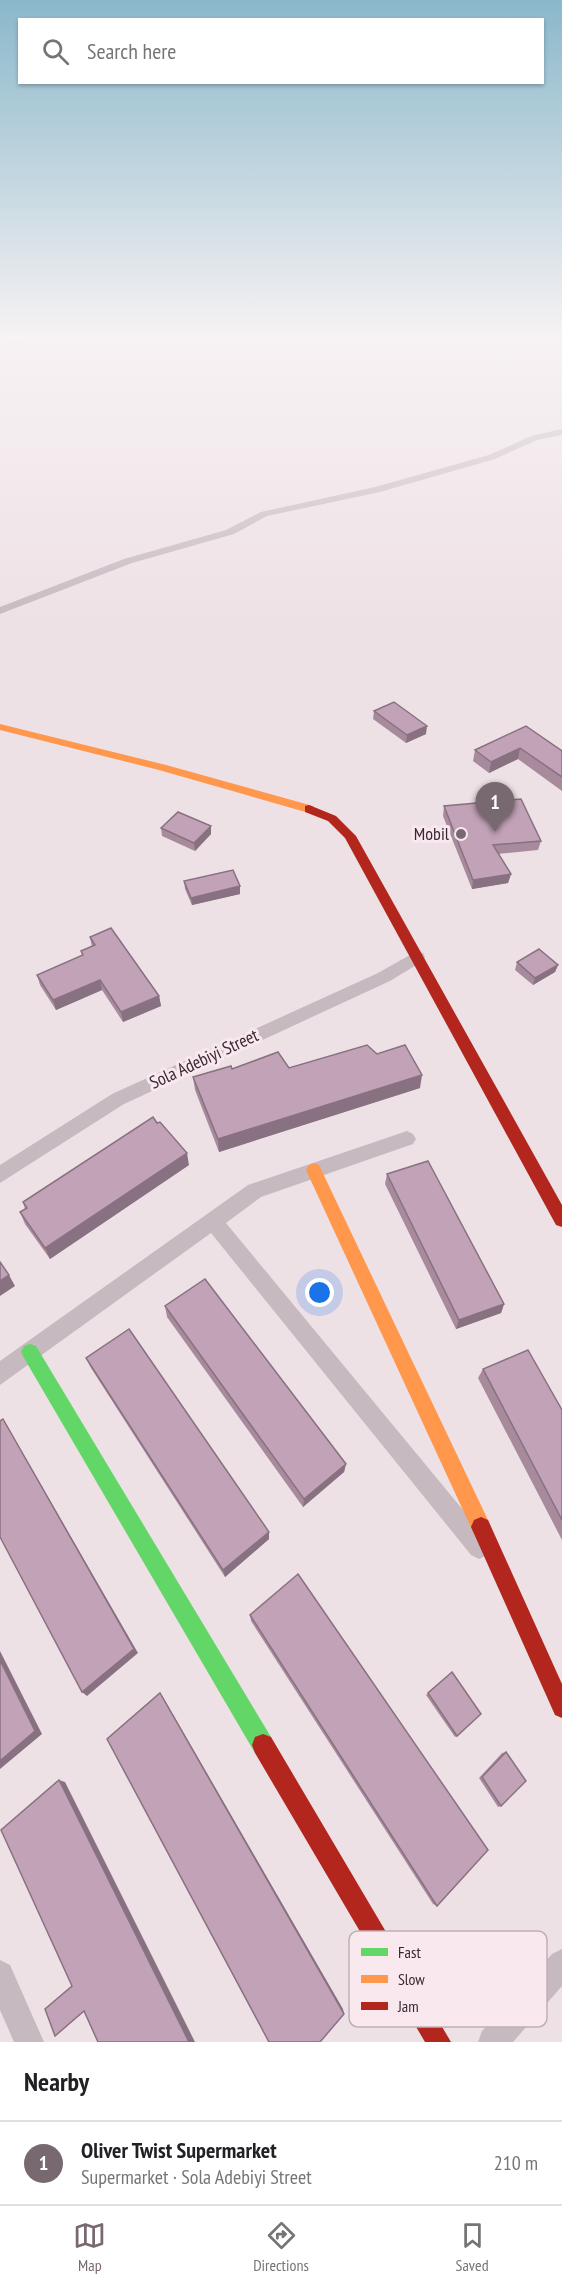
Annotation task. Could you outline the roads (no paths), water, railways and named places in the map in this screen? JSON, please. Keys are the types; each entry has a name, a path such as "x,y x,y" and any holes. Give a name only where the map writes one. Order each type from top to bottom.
{"street":[{"path":"0,611 128,561 230,532 264,514 377,490 461,464 492,457 534,438 561,432"},
{"path":"0,727 162,767 327,814 340,823 350,836 562,1220"},
{"name":"Sola Adebiyi Street","path":"0,1175 118,1099 384,977 417,957"},
{"path":"0,1374 255,1191 407,1139"},
{"path":"314,1170 506,1581 562,1708"},
{"path":"212,1220 506,1581"},
{"path":"30,1352 373,1931"},
{"path":"547,1981 562,1964"},
{"path":"0,1975 29,2042"},
{"path":"430,2027 439,2042"},
{"path":"493,2042 506,2027"}],"place":[{"name":"Oliver Twist Supermarket","path":"495,832"},
{"name":"Mobil","path":"461,834"}]}
